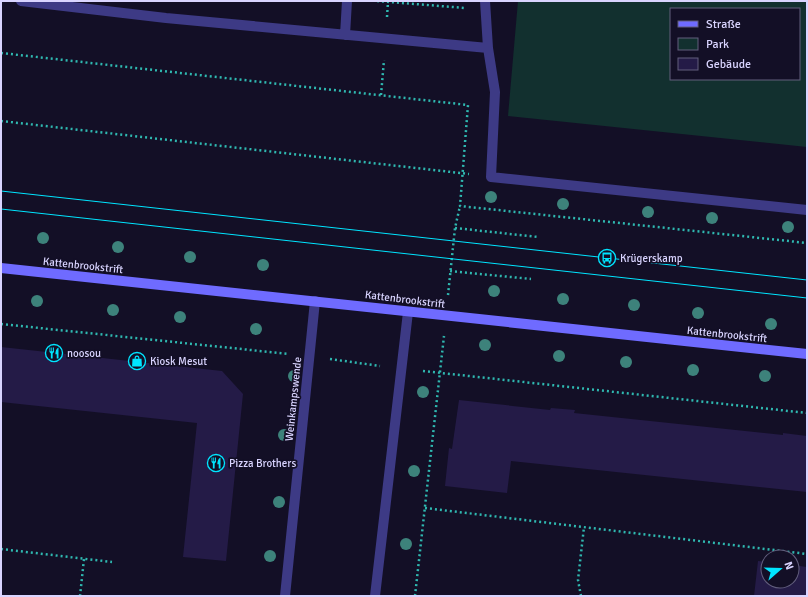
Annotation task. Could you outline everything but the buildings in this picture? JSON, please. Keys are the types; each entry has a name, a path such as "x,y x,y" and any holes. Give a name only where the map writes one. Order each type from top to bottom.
{"main road":[{"name":"Kattenbrookstrift","path":"1,268 315,300 408,312 807,354"}],"street":[{"path":"20,1 166,18 488,48"},
{"path":"345,34 347,1"},
{"path":"486,5 488,48 495,92 491,177 807,210"},
{"name":"Weinkampswende","path":"285,596 315,300"},
{"path":"375,596 408,312"}],"path":[{"path":"377,1 486,5"},
{"path":"1,53 468,105 460,206 455,228 450,271 415,596"},
{"path":"1,120 462,173"},
{"path":"460,206 807,244"},
{"path":"455,228 538,237"},
{"path":"450,271 531,278"},
{"path":"424,508 807,554"},
{"path":"581,596 578,580 584,527"},
{"path":"1,549 112,562"},
{"path":"80,596 84,559"}],"green space":[{"path":"518,1 807,1 807,147 508,116"}],"tram line":[{"path":"1,191 807,280"},
{"path":"1,209 807,298"}],"place":[{"name":"Krügerskamp","path":"607,258"},
{"name":"noosou","path":"54,353"},
{"name":"Kiosk Mesut","path":"137,361"},
{"name":"Pizza Brothers","path":"216,463"}]}
